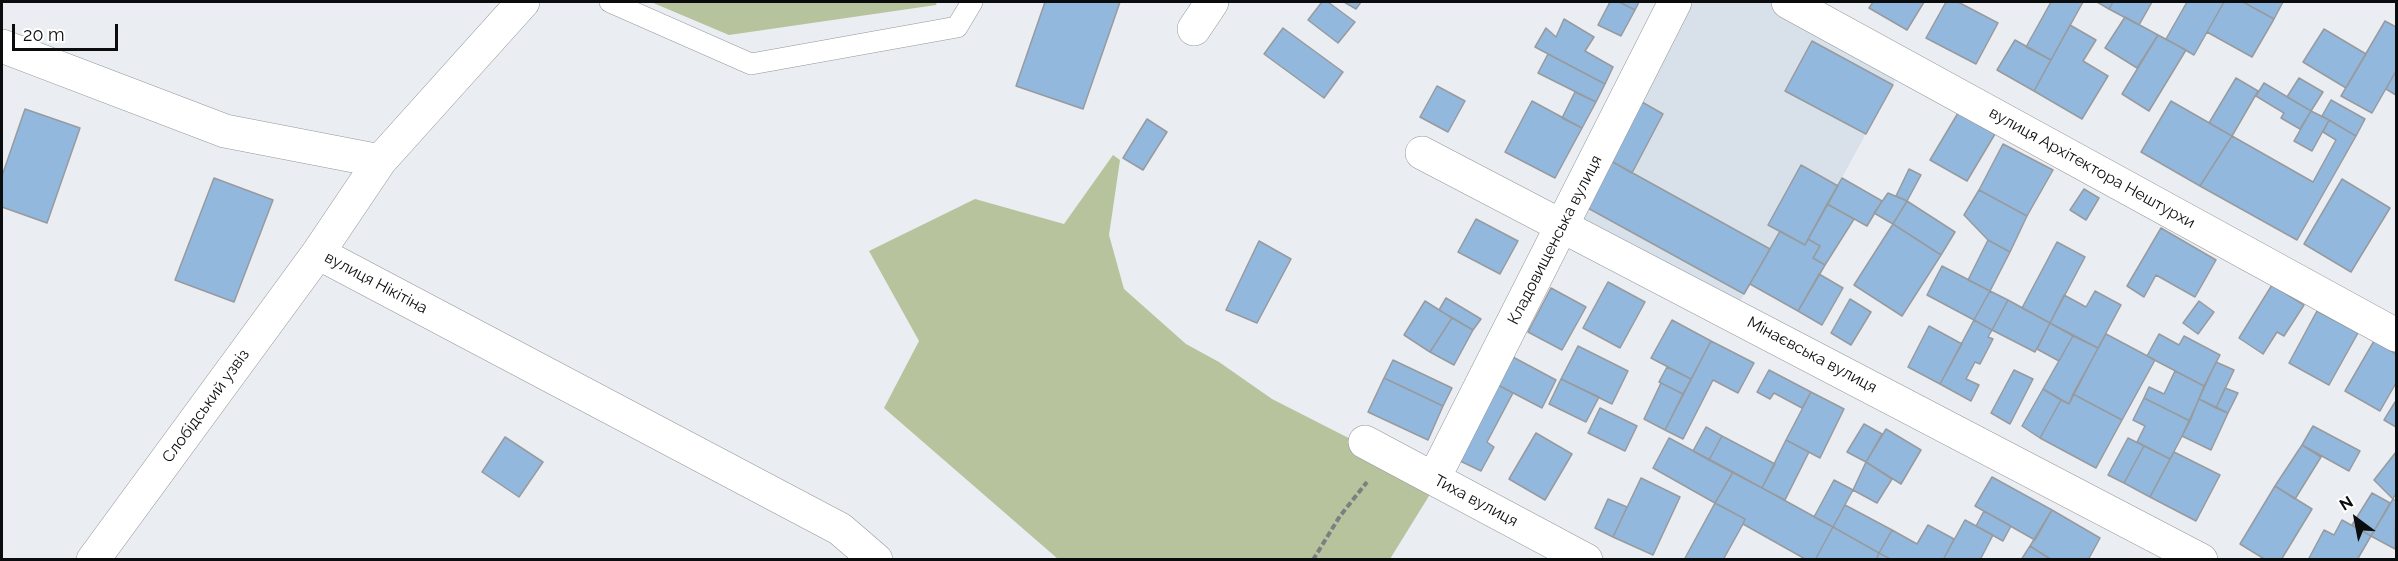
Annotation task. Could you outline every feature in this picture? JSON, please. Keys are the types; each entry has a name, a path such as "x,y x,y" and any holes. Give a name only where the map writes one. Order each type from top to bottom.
{"street":[{"name":"вулиця Нікітіна","path":"523,2 380,161 318,254 840,529 876,560"},
{"path":"1194,29 1212,2"},
{"name":"Кладовищенська вулиця","path":"1434,478 1675,2"},
{"name":"вулиця Архітектора Нештурхи","path":"1788,2 2397,334"},
{"path":"2,46 225,131 380,161"},
{"name":"Мінаєвська вулиця","path":"1422,153 1563,224 2201,560"},
{"name":"Слобідський узвіз","path":"93,560 318,254"},
{"name":"Тиха вулиця","path":"1365,442 1586,560"}],"lane":[{"path":"610,2 751,63 957,27 972,2"}],"path":[{"path":"1313,560 1362,486 1387,464 1403,462"}],"shaded area":[{"path":"1683,2 1781,2 1902,68 1805,245 1780,231 1734,312 1563,217"}],"green space":[{"path":"651,2 937,2 936,5 729,35"},
{"path":"1113,155 1120,160 1109,235 1124,289 1186,344 1219,362 1272,399 1437,483 1390,559 1058,559 884,408 919,341 869,251 975,199 1064,224"}],"building":[{"path":"1045,2 1120,2 1083,109 1016,86"},
{"path":"1322,2 1328,2 1355,22 1338,43 1308,20"},
{"path":"1344,2 1361,2 1356,9"},
{"path":"1610,2 1619,2 1635,10 1621,36 1598,25"},
{"path":"1619,2 1639,2 1635,10"},
{"path":"1873,2 1924,2 1907,30 1869,8"},
{"path":"1946,2 1958,2 1998,23 1976,64 1926,38"},
{"path":"2051,2 2083,2 2051,60 2026,47"},
{"path":"2097,2 2113,2 2109,9"},
{"path":"2113,2 2152,2 2139,25 2109,9"},
{"path":"2187,2 2224,2 2194,55 2166,39"},
{"path":"2224,2 2243,2 2274,19 2252,57 2207,32"},
{"path":"2243,2 2283,2 2274,19"},
{"path":"2125,17 2158,35 2137,68 2105,48"},
{"path":"1564,19 1594,37 1585,51 1613,67 1605,84 1535,47 1546,28 1556,37"},
{"path":"2385,21 2396,27 2396,71 2372,113 2341,96"},
{"path":"2070,25 2096,40 2083,61 2108,76 2082,119 2034,91"},
{"path":"1283,28 1343,72 1324,98 1264,54"},
{"path":"2324,29 2366,54 2346,88 2303,62"},
{"path":"2158,35 2186,50 2149,111 2122,94"},
{"path":"2015,40 2051,60 2034,91 1997,70"},
{"path":"1812,41 1893,85 1866,134 1785,91"},
{"path":"1548,54 1605,84 1596,102 1538,73"},
{"path":"2396,71 2396,95 2386,89"},
{"path":"2236,78 2258,91 2232,136 2209,123"},
{"path":"2299,78 2323,92 2311,111 2287,97"},
{"path":"2264,83 2311,111 2300,129 2281,118 2284,113 2256,96"},
{"path":"1437,86 1465,101 1448,132 1420,117"},
{"path":"1575,92 1596,102 1582,128 1562,118"},
{"path":"2331,100 2365,119 2356,136 2322,116"},
{"path":"1532,101 1582,128 1555,178 1505,152"},
{"path":"2171,101 2232,136 2200,186 2141,152"},
{"path":"1642,102 1663,114 1632,173 1611,161"},
{"path":"25,109 80,128 47,223 2,207 2,176"},
{"path":"2311,111 2329,120 2312,151 2294,141"},
{"path":"1958,113 1995,134 1967,181 1930,160"},
{"path":"1147,119 1167,132 1143,170 1123,158"},
{"path":"2329,120 2356,136 2297,240 2200,186 2232,136 2313,182 2336,140 2323,132"},
{"path":"2003,144 2053,170 2027,216 1979,190"},
{"path":"1611,161 1770,249 1744,294 1586,207"},
{"path":"1801,165 1838,186 1805,245 1768,225"},
{"path":"1909,169 1921,175 1907,201 1896,196"},
{"path":"214,178 273,200 234,302 175,280"},
{"path":"1842,178 1882,201 1867,226 1827,204"},
{"path":"2342,179 2390,208 2351,272 2304,244"},
{"path":"2084,189 2099,198 2086,220 2070,210"},
{"path":"1979,190 2027,216 2010,252 1988,240 1964,215"},
{"path":"1888,193 1907,201 1893,224 1874,213"},
{"path":"1907,201 1955,232 1941,255 1893,224"},
{"path":"1827,204 1854,219 1825,265 1813,258 1820,246 1808,239"},
{"path":"1476,219 1518,241 1500,274 1458,252"},
{"path":"1893,224 1941,255 1902,316 1854,285"},
{"path":"2161,228 2216,260 2195,297 2156,275 2144,297 2127,286"},
{"path":"1780,231 1805,245 1808,239 1820,246 1813,258 1825,265 1798,311 1750,284"},
{"path":"1988,240 2010,252 1990,291 1968,280"},
{"path":"1259,241 1291,259 1257,323 1226,310"},
{"path":"2057,242 2085,257 2050,323 2022,308"},
{"path":"1942,266 1990,291 1974,320 1927,295"},
{"path":"1819,274 1843,288 1822,325 1798,311"},
{"path":"1608,282 1645,302 1620,348 1583,328"},
{"path":"2272,285 2304,305 2284,336 2277,332 2263,354 2239,338"},
{"path":"1551,288 1586,307 1562,350 1528,332"},
{"path":"1990,291 2008,300 1992,330 1974,320"},
{"path":"2095,291 2121,305 2098,348 2050,323 2064,295 2086,307"},
{"path":"1446,298 1481,319 1473,330 1439,310"},
{"path":"1850,299 1871,312 1851,345 1831,333"},
{"path":"2008,300 2050,323 2035,352 1992,330"},
{"path":"1425,301 1452,318 1430,352 1404,335"},
{"path":"2199,301 2214,312 2198,334 2183,323"},
{"path":"2317,311 2358,333 2329,385 2289,363"},
{"path":"1452,318 1473,330 1454,365 1430,352"},
{"path":"1672,320 1711,341 1691,379 1651,358"},
{"path":"1974,320 1992,330 1988,337 1993,339 1980,364 1975,362 1966,379 1979,385 1971,401 1940,384"},
{"path":"2050,323 2073,336 2059,361 2037,349"},
{"path":"1929,326 1962,344 1940,384 1908,367"},
{"path":"2106,334 2155,360 2122,420 2073,394"},
{"path":"2159,334 2179,345 2184,336 2220,355 2204,386 2147,356"},
{"path":"2073,336 2098,348 2069,404 2043,389"},
{"path":"1711,341 1754,363 1738,393 1713,380 1683,439 1665,430"},
{"path":"2374,341 2396,354 2396,383 2380,411 2345,391"},
{"path":"1578,346 1628,371 1612,404 1561,379"},
{"path":"1511,356 1556,380 1542,408 1496,384"},
{"path":"1393,360 1452,388 1443,406 1384,378"},
{"path":"2216,362 2234,370 2216,408 2199,399"},
{"path":"1667,367 1691,379 1683,394 1659,382"},
{"path":"1769,370 1811,392 1802,408 1774,393 1770,399 1757,392"},
{"path":"2014,370 2033,379 2010,424 1991,413"},
{"path":"2175,371 2204,386 2190,421 2144,398 2149,387 2164,394"},
{"path":"1384,378 1443,406 1428,440 1368,412"},
{"path":"1561,379 1599,397 1586,422 1549,404"},
{"path":"1661,383 1683,394 1665,430 1644,419"},
{"path":"1496,384 1513,393 1487,442 1494,447 1481,471 1456,459"},
{"path":"2225,388 2238,393 2228,413 2216,408"},
{"path":"2043,389 2061,400 2040,438 2022,426"},
{"path":"1811,392 1844,409 1820,458 1786,440"},
{"path":"2073,394 2122,420 2096,468 2040,438 2061,400 2069,404"},
{"path":"2144,398 2190,421 2170,459 2137,442 2145,426 2133,420"},
{"path":"2199,399 2228,413 2211,450 2182,436"},
{"path":"2395,402 2396,404 2396,427 2384,420"},
{"path":"1600,408 1637,426 1625,451 1588,433"},
{"path":"1864,424 1882,434 1866,462 1847,452"},
{"path":"2313,426 2360,451 2349,471 2302,445"},
{"path":"1706,427 1722,436 1709,460 1693,451"},
{"path":"1886,429 1921,450 1901,484 1866,462"},
{"path":"1536,433 1572,454 1545,500 1509,479"},
{"path":"1722,436 1775,464 1762,488 1709,460"},
{"path":"505,437 543,462 519,497 482,472"},
{"path":"1669,438 1733,472 1715,503 1653,468"},
{"path":"2128,438 2144,446 2124,483 2108,475"},
{"path":"1786,440 1809,452 1785,500 1762,488"},
{"path":"2302,445 2321,457 2295,499 2275,486"},
{"path":"2144,446 2170,459 2150,497 2124,483"},
{"path":"2174,452 2220,475 2196,521 2150,497"},
{"path":"2396,452 2396,493 2393,499 2374,480"},
{"path":"1866,462 1892,479 1877,503 1853,490"},
{"path":"1733,472 1833,527 1815,560 1807,560 1743,524 1745,519 1715,503"},
{"path":"1992,477 2052,510 2035,540 1975,506"},
{"path":"1641,478 1680,497 1653,555 1613,537"},
{"path":"1834,480 1853,490 1833,527 1814,517"},
{"path":"2275,486 2312,509 2281,560 2266,560 2240,544"},
{"path":"2372,493 2390,503 2371,536 2352,525"},
{"path":"1608,499 1627,507 1613,537 1595,528"},
{"path":"2393,499 2396,501 2395,549 2371,536"},
{"path":"1715,503 1745,519 1743,524 1723,560 1684,560"},
{"path":"1845,505 1892,530 1879,553 1833,527"},
{"path":"2052,510 2100,538 2088,560 2052,560 2030,546"},
{"path":"1984,511 2011,526 2003,541 1976,526"},
{"path":"1965,520 1993,535 1980,560 1943,560"},
{"path":"2342,520 2371,536 2357,560 2308,560 2324,530 2334,535"},
{"path":"1928,525 1954,539 1943,560 1892,560 1879,553 1892,530 1917,544"},
{"path":"1833,527 1879,553 1876,560 1815,560"},
{"path":"2030,546 2047,557 2046,560 2021,560"},
{"path":"1879,553 1892,560 1876,560"}]}
